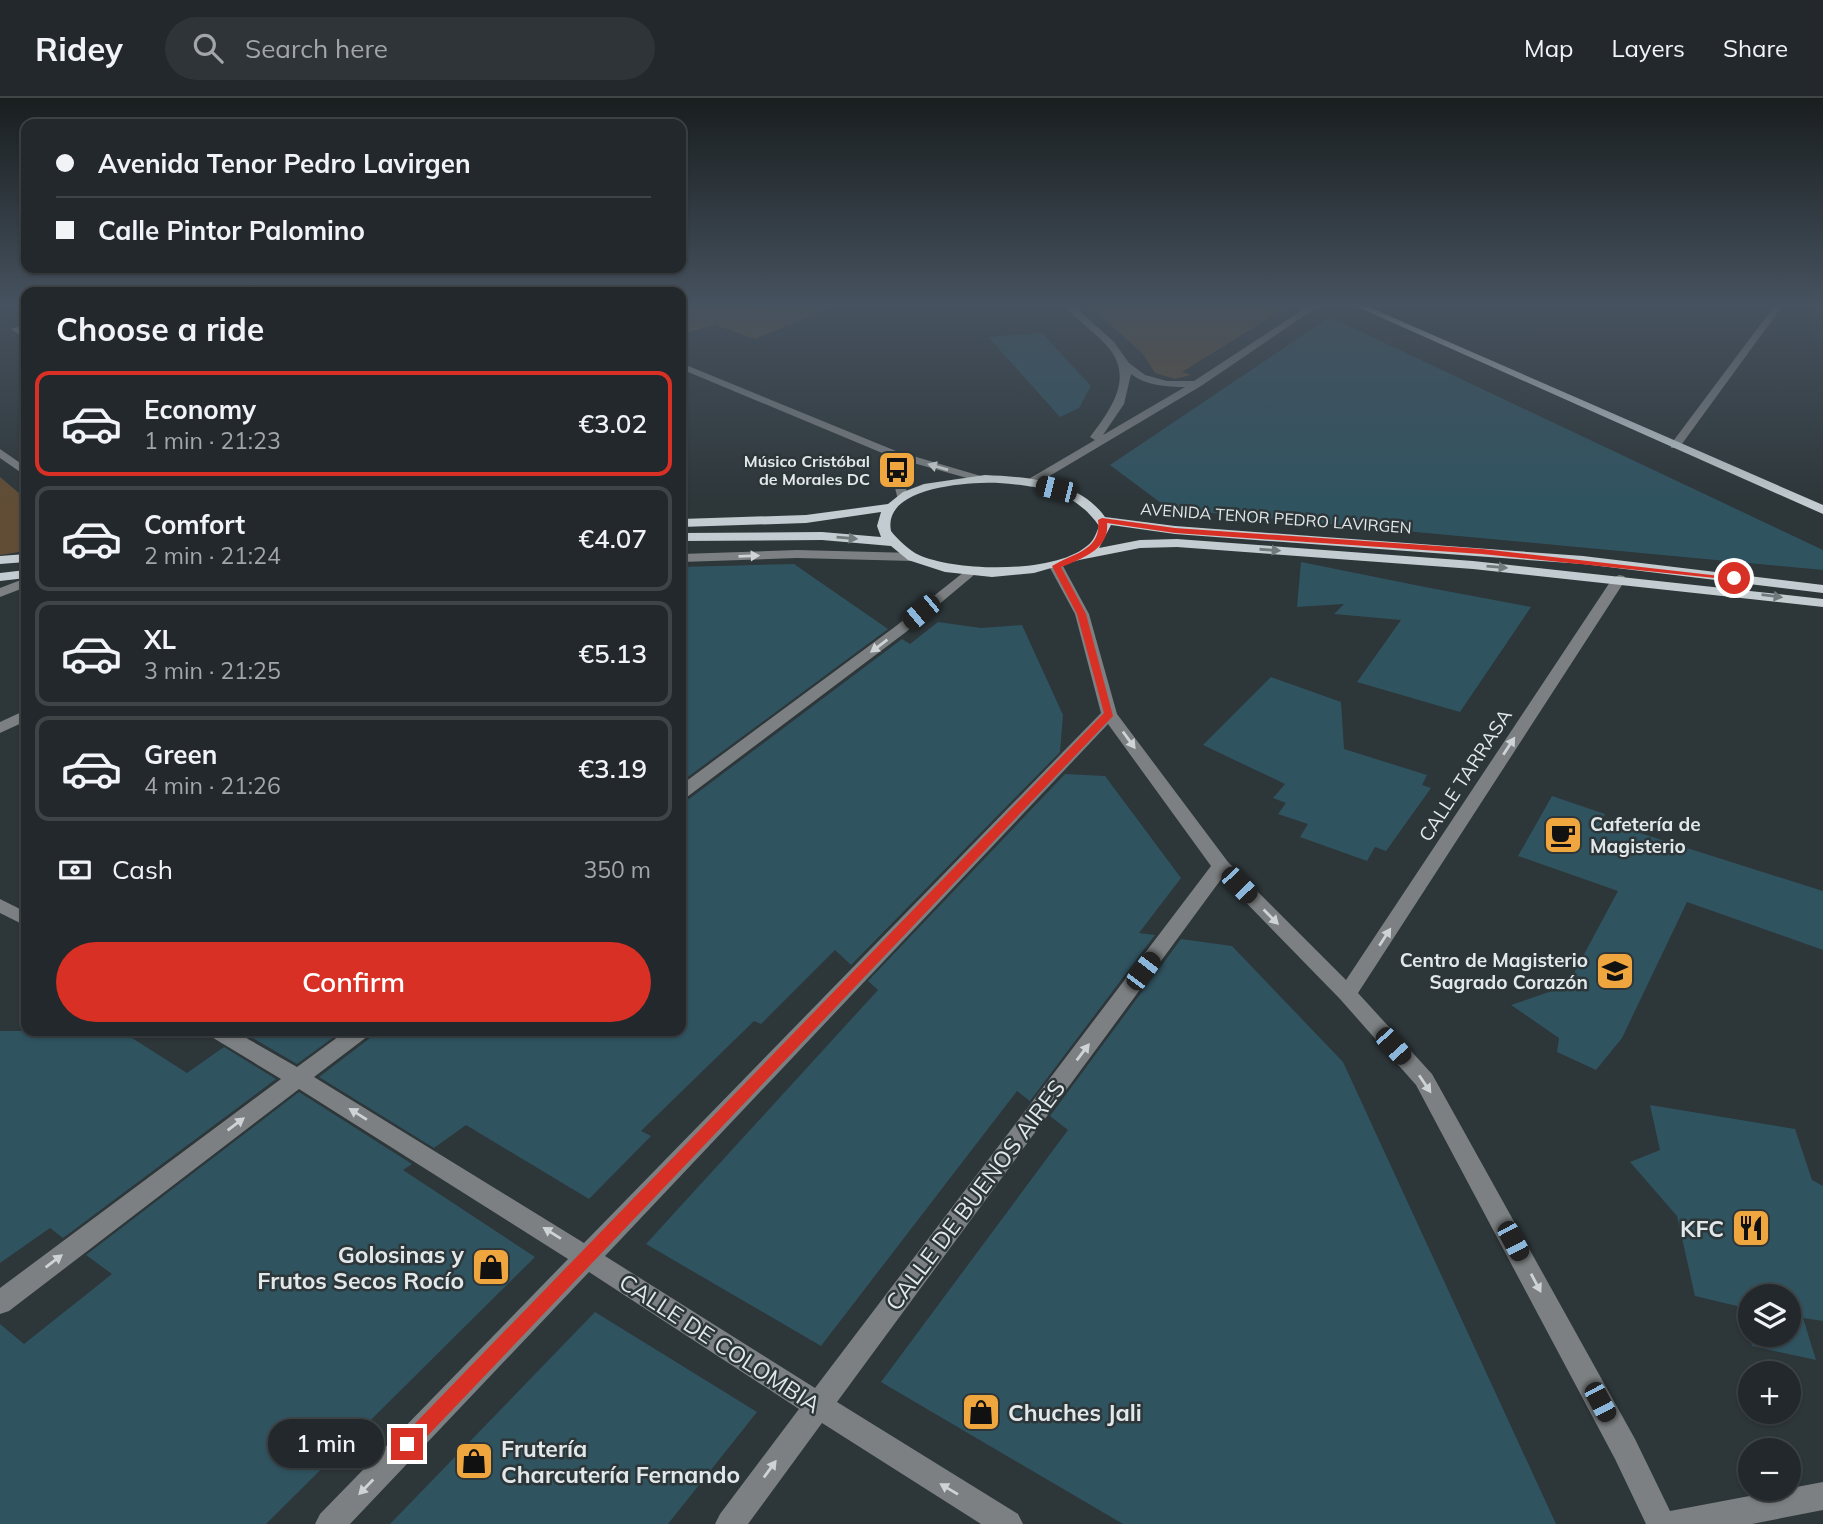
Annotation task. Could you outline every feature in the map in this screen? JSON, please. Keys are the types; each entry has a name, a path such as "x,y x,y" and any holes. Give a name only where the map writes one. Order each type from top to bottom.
{"main road":[{"path":"1507,372 1823,510"},
{"path":"913,557 892,542 883,530 883,518 890,507 902,497 939,484 985,479 1031,483 1078,498 1094,508 1102,520 1104,532 1098,544 1081,556"},
{"path":"686,523 806,519 890,507"},
{"name":"AVENIDA TENOR PEDRO LAVIRGEN","path":"1102,520 1175,530 1570,559 1823,589"},
{"path":"686,537 821,536 892,542"},
{"name":"AVENIDA TENOR PEDRO LAVIRGEN","path":"913,557 969,572 999,573 1056,566 1081,556 1140,544 1177,543 1398,558 1619,579 1823,603"},
{"path":"0,560 21,558"},
{"path":"0,577 21,575"}],"street":[{"path":"694,372 892,453 985,479"},
{"path":"1091,444 1118,409 1125,372"},
{"path":"1136,372 1152,381 1196,384"},
{"path":"1031,483 1091,444 1215,372"},
{"path":"1675,446 1730,372"},
{"path":"0,452 21,469"},
{"path":"892,453 902,497"},
{"path":"686,558 796,554 913,557"},
{"path":"1056,566 1082,614 1110,714 1221,866 1347,994 1424,1080 1625,1449 1661,1524"},
{"path":"686,789 901,629 969,572"},
{"name":"CALLE TARRASA","path":"1347,994 1619,579"},
{"path":"0,594 21,584"},
{"path":"0,594 21,593"},
{"path":"330,1524 1110,714"},
{"path":"0,728 21,718"},
{"name":"CALLE DE BUENOS AIRES","path":"730,1524 1221,866"},
{"name":"CALLE DE COLOMBIA","path":"227,1036 590,1257 816,1407 1007,1524"},
{"path":"0,1303 353,1036"},
{"path":"1675,1524 1823,1496"}],"shaded area":[{"path":"1183,372 1191,375 1175,379 1155,373"},
{"path":"0,477 21,495 21,552 0,555"}],"building":[{"path":"1019,372 1078,372 1091,386 1079,408 1060,417"},
{"path":"1249,372 1445,372 1823,550 1823,570 1169,509 1110,465"},
{"path":"1301,562 1531,607 1460,712 1357,682 1401,620 1334,614 1344,604 1297,607"},
{"path":"794,564 888,629 686,778 686,567"},
{"path":"938,622 981,628 1022,625 1063,715 1060,752 851,965 835,950 761,1024 754,1021 641,1131 651,1136 589,1199 466,1125 434,1148 319,1077 371,1036 686,1036 686,799 902,639 910,644"},
{"path":"1271,677 1341,702 1344,749 1427,775 1422,785 1431,788 1386,851 1375,847 1367,861 1300,837 1308,824 1278,814 1286,803 1273,798 1285,784 1203,745"},
{"path":"1065,774 1105,776 1181,878 1139,933 1155,935 1030,1101 1017,1091 821,1346 646,1244 878,990 868,981"},
{"name":"Centro de Magisterio Sagrado Corazón","path":"1552,796 1605,814 1602,821 1823,891 1823,950 1687,902 1622,1038 1596,1070 1557,1052 1559,1038 1511,1005 1567,986 1618,891 1518,856"},
{"path":"1181,939 1232,946 1343,1062 1556,1524 1123,1524 881,1382 1068,1130 1050,1116"},
{"path":"0,1031 21,1031 21,1036 129,1036 187,1073 224,1047 276,1079 63,1238 50,1228 0,1263"},
{"path":"249,1036 335,1036 297,1064"},
{"path":"299,1092 412,1164 403,1170 535,1257 266,1524 0,1524 0,1324 24,1344 112,1274 86,1255"},
{"name":"KFC","path":"1650,1105 1795,1129 1812,1180 1823,1186 1823,1321 1803,1318 1816,1360 1757,1347 1801,1347 1801,1284 1738,1284 1738,1306 1695,1296 1677,1216 1630,1162 1660,1150"},
{"path":"595,1312 757,1412 668,1524 390,1524"}],"place":[{"name":"Músico Cristóbal de Morales DC","path":"897,470"},
{"name":"Cafetería de Magisterio","path":"1563,835"},
{"name":"Centro de Magisterio Sagrado Corazón","path":"1615,971"},
{"name":"KFC","path":"1751,1228"},
{"name":"Golosinas y Frutos Secos Rocío","path":"491,1267"},
{"name":"Chuches Jali","path":"981,1412"},
{"name":"Frutería Charcutería Fernando","path":"474,1461"}],"route":[{"path":"407,1444 623,1222 1048,775 1110,714 1082,614 1056,566 1081,556 1098,544 1104,532 1102,520 1175,530 1357,541 1583,560 1734,578"}]}
